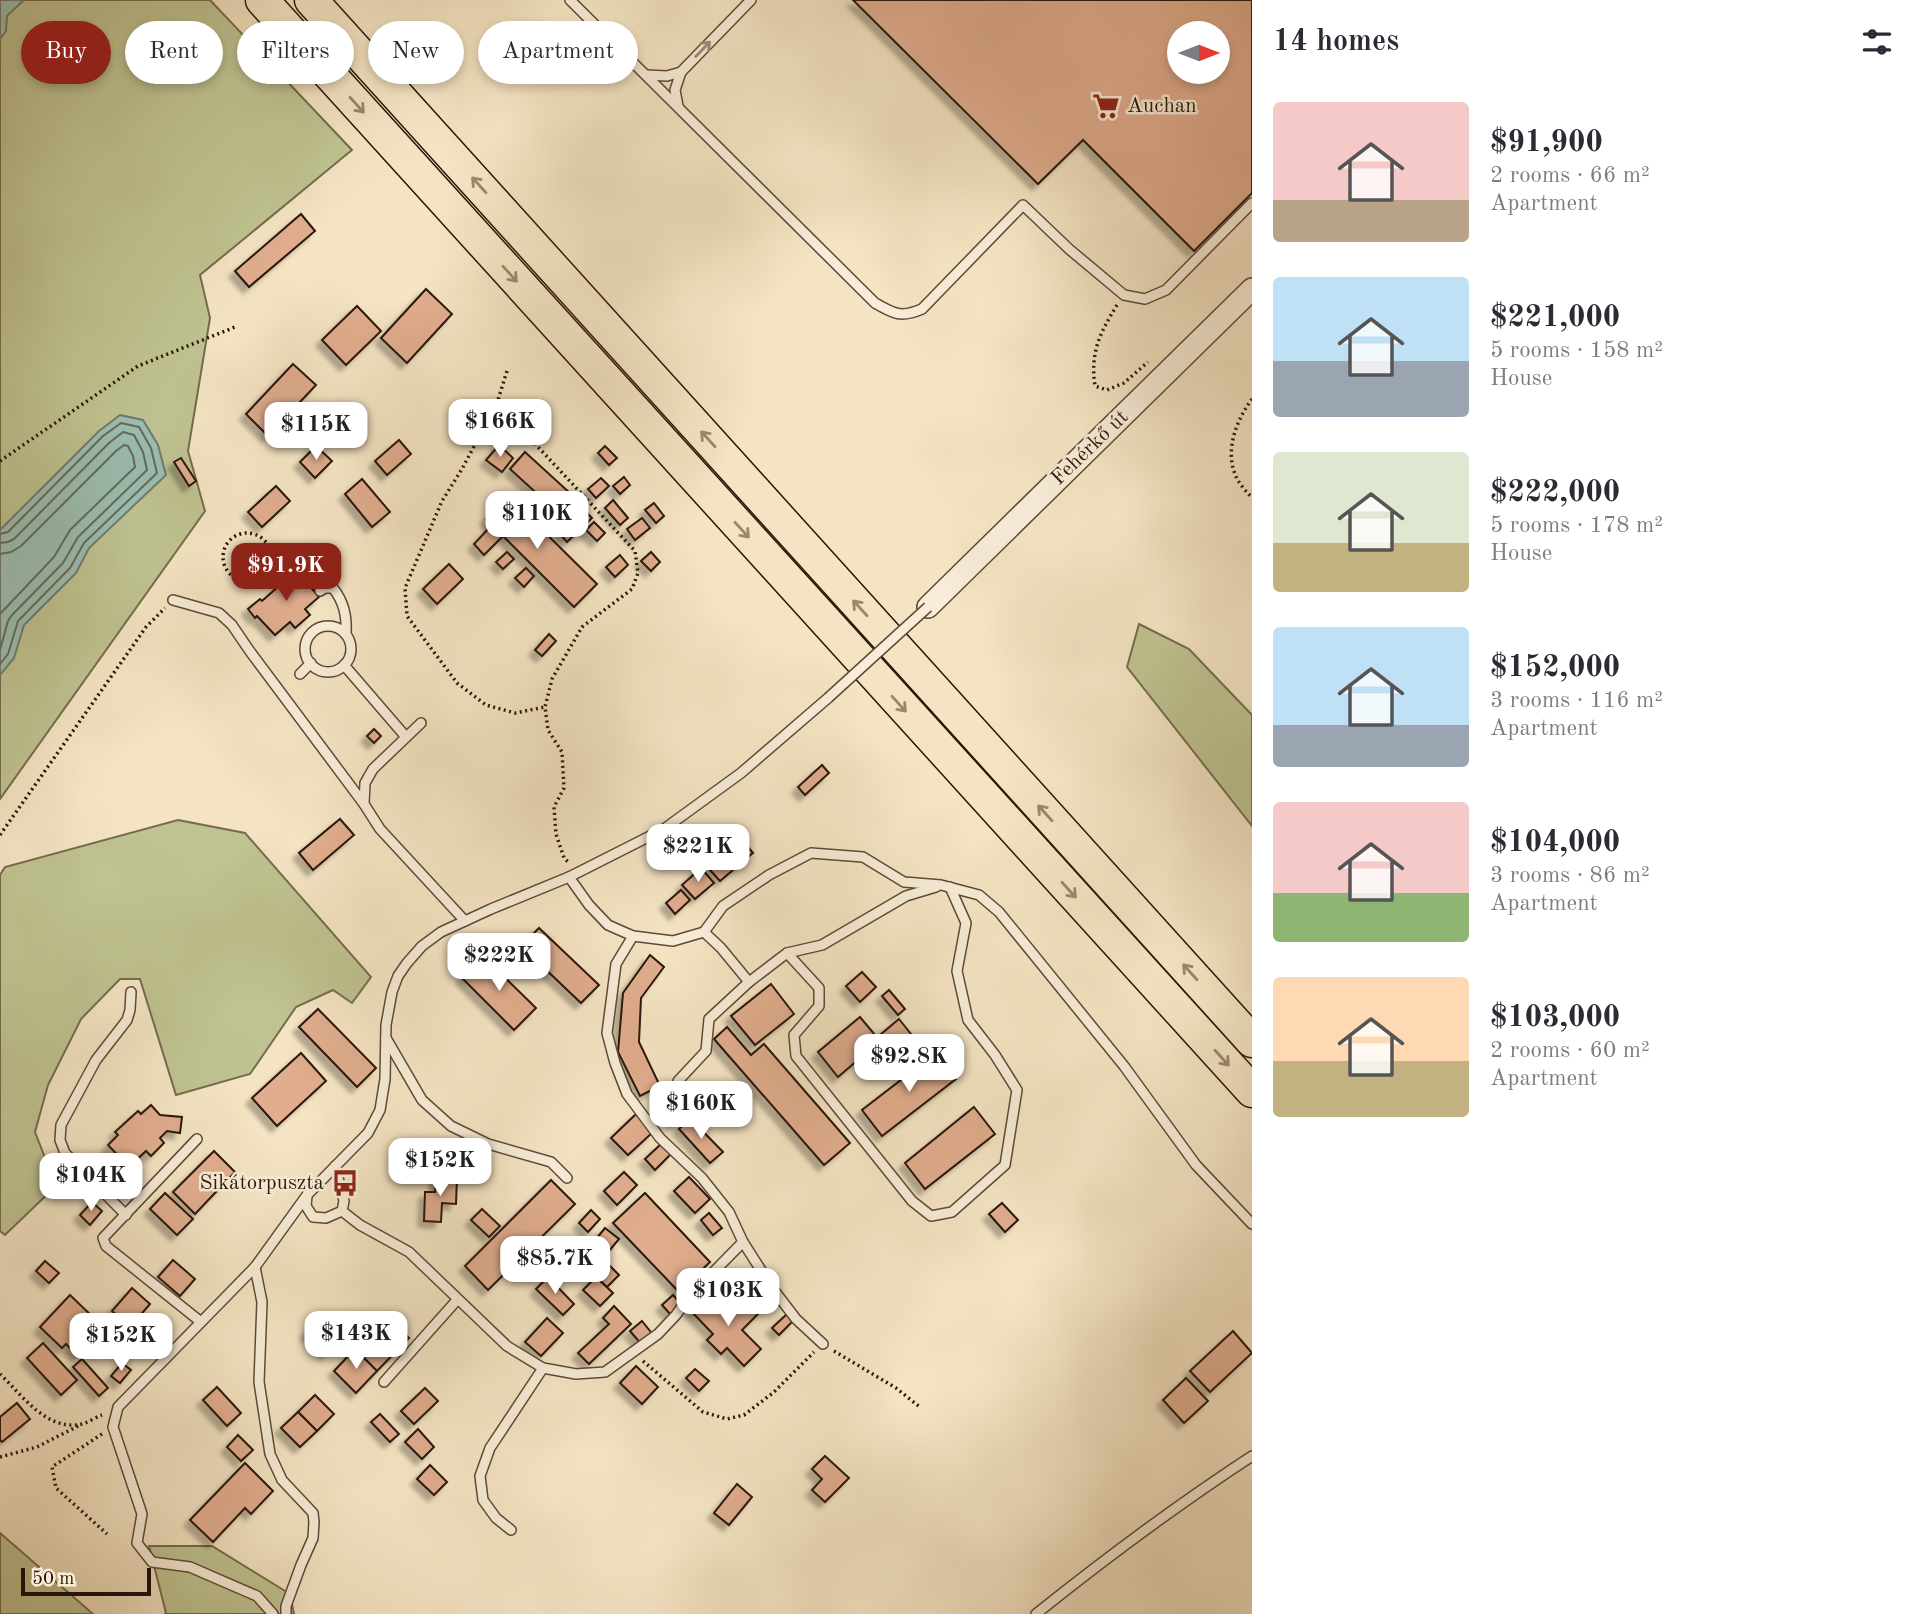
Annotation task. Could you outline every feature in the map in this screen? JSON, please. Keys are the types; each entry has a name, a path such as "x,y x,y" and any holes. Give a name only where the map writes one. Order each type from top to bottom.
{"highway":[{"path":"262,0 1252,1091"},
{"path":"310,0 1252,1041"}],"street":[{"name":"Fehérkő út","path":"928,607 1252,289"}],"lane":[{"path":"570,0 875,303 891,312 907,316 922,309 1023,205 1069,249 1124,295 1145,299 1166,290 1252,203"},
{"path":"678,108 675,90 681,72 751,0"},
{"path":"646,75 667,76 681,72"},
{"path":"320,591 325,587 333,588 341,598 347,618 346,634 351,646 349,659 341,668 328,672 316,668 307,658 305,645 311,634 322,626 335,627 346,634"},
{"path":"173,600 219,613 232,625 380,829 466,921"},
{"path":"273,1614 257,1596 190,1567 152,1562 137,1543 142,1514 113,1427 118,1408 255,1267 307,1195 368,1133 380,1110 385,1079 388,1010 398,976 422,946 441,932 580,872 640,842 684,815 741,773 928,607"},
{"path":"300,674 311,663"},
{"path":"344,665 406,737"},
{"path":"364,804 365,783 373,768 421,723"},
{"path":"569,877 589,905 608,925 633,936 673,942 704,932 723,906 769,874 811,853 863,857 904,882 946,886 979,895 999,912 1124,1066 1196,1165 1252,1224"},
{"path":"787,953 818,988 818,1006 794,1035 796,1056 912,1201 931,1216 952,1212 1005,1165 1017,1090 968,1020 957,971 966,923 946,886"},
{"path":"678,1081 706,1051 709,1018 787,953 822,945 906,896 946,886"},
{"path":"704,932 721,947 749,982"},
{"path":"633,936 616,964 607,1033 627,1094 660,1138 702,1178 729,1212 743,1242 773,1289 796,1319 823,1344"},
{"path":"125,1215 65,1153 60,1133 61,1125 96,1060 127,1020 131,992"},
{"path":"386,1036 422,1100 451,1126 488,1144 551,1161 567,1178"},
{"path":"197,1139 103,1238 106,1246 201,1322"},
{"path":"335,1166 344,1201 342,1211"},
{"path":"307,1195 306,1206 313,1217 326,1218 342,1211"},
{"path":"342,1211 360,1225 409,1252 507,1346 543,1368 576,1374 605,1372 658,1334 688,1298 743,1242"},
{"path":"255,1267 262,1302 259,1382 270,1454 282,1480 313,1513 314,1522 313,1538 286,1606 286,1614"},
{"path":"384,1382 457,1300"},
{"path":"512,1530 496,1518 483,1500 480,1476 490,1448 543,1368"},
{"path":"1036,1614 1108,1556 1195,1493 1252,1456"}],"path":[{"path":"1124,295 1101,331 1093,359 1095,386 1107,390 1124,383 1152,359"},
{"path":"0,461 138,366 234,327"},
{"path":"507,371 497,403 462,470 442,501 405,588 407,616 457,684 486,705 515,713 545,707"},
{"path":"1252,399 1235,430 1232,453 1235,474 1252,498"},
{"path":"497,403 635,551 638,573 632,589 582,627 552,679 545,707 548,730 562,752 564,788 554,807 556,834 564,858 580,872"},
{"path":"240,533 251,533 261,537 268,545 271,556 263,575 243,581 233,576 226,568 223,558 225,547 231,538 240,533"},
{"path":"263,575 274,588"},
{"path":"0,835 146,627 173,600"},
{"path":"633,1353 703,1412 727,1419 744,1415 774,1392 823,1344 896,1388 921,1408"},
{"path":"0,1374 45,1418 59,1425 82,1424"},
{"path":"0,1457 37,1447 118,1408"},
{"path":"107,1534 56,1488 52,1467 113,1427"}],"green space":[{"path":"0,0 210,0 237,29 237,84 290,84 352,150 200,275 210,318 188,451 205,511 0,799"},
{"path":"1139,624 1189,649 1252,715 1252,826 1127,667"},
{"path":"178,820 245,833 371,977 352,1003 333,990 296,1007 250,1074 176,1095 140,979 120,979 81,1019 48,1085 35,1132 56,1186 5,1235 0,1231 0,875 5,867"},
{"path":"0,1533 93,1614 0,1614"},
{"path":"149,1546 212,1546 290,1594 294,1614 165,1614"}],"water":[{"path":"0,0 24,0 7,16 6,31 0,39"},
{"path":"120,415 143,420 158,445 166,475 89,548 76,573 24,625 14,658 0,675 0,530 99,431"}],"building":[{"name":"Auchan","path":"853,0 1252,0 1252,193 1194,251 1083,140 1038,184"},
{"path":"301,214 315,231 249,287 235,271"},
{"path":"426,289 452,314 407,363 381,338"},
{"path":"357,306 381,331 346,365 322,340"},
{"path":"293,364 316,385 268,436 246,414"},
{"path":"399,440 411,454 387,475 375,461"},
{"path":"499,445 513,458 502,472 486,460"},
{"path":"316,446 332,461 315,478 300,462"},
{"path":"605,446 617,458 609,465 598,453"},
{"path":"525,452 571,494 556,511 510,469"},
{"path":"181,458 196,481 189,486 174,462"},
{"path":"624,477 630,485 620,494 613,486"},
{"path":"601,478 609,486 596,498 588,489"},
{"path":"362,479 390,512 372,527 345,494"},
{"path":"276,486 290,501 262,527 248,512"},
{"path":"508,496 597,584 574,607 503,536 484,555 474,544 492,525 486,519"},
{"path":"613,500 628,518 620,525 605,508"},
{"path":"654,503 664,516 656,523 645,510"},
{"path":"585,511 592,518 567,542 560,534"},
{"path":"642,518 650,528 635,540 627,529"},
{"path":"594,522 605,533 597,541 586,530"},
{"path":"507,552 514,559 503,569 496,562"},
{"path":"651,552 660,562 651,571 641,561"},
{"path":"620,555 628,565 615,577 606,567"},
{"path":"449,564 463,579 437,604 423,589"},
{"path":"295,566 319,597 305,609 310,615 295,628 290,622 275,635 248,609 260,599 262,601 288,578 285,575"},
{"path":"526,568 534,576 524,587 515,578"},
{"path":"549,634 556,641 542,656 535,650"},
{"path":"374,729 381,736 374,743 367,736"},
{"path":"822,765 829,773 805,795 798,787"},
{"path":"340,819 354,835 313,870 299,853"},
{"path":"743,841 753,853 720,881 710,870"},
{"path":"701,868 714,883 695,899 682,885"},
{"path":"681,890 690,900 675,914 666,903"},
{"path":"539,928 599,985 581,1003 521,946"},
{"path":"650,955 664,967 641,998 639,1042 660,1086 640,1096 618,1052 623,993"},
{"path":"483,956 536,1008 514,1030 462,978"},
{"path":"862,972 876,987 860,1002 846,986"},
{"path":"771,984 794,1014 755,1045 731,1016"},
{"path":"889,990 905,1009 898,1015 882,996"},
{"path":"318,1009 376,1068 357,1087 299,1027"},
{"path":"860,1017 880,1041 838,1077 818,1052"},
{"path":"899,1019 915,1039 895,1055 880,1035"},
{"path":"727,1027 751,1055 764,1044 850,1143 824,1165 714,1039"},
{"path":"301,1053 326,1081 277,1126 252,1098"},
{"path":"936,1053 956,1079 882,1136 862,1110"},
{"path":"674,1102 683,1116 676,1121 666,1107"},
{"path":"151,1105 160,1115 182,1117 180,1133 167,1131 160,1138 164,1143 151,1156 146,1151 129,1167 108,1145 118,1135 115,1132 138,1111 141,1114"},
{"path":"974,1107 995,1134 925,1189 905,1163"},
{"path":"636,1114 653,1132 628,1155 611,1138"},
{"path":"690,1118 723,1152 710,1163 679,1129"},
{"path":"661,1144 671,1154 655,1170 645,1159"},
{"path":"214,1151 235,1172 195,1214 173,1192"},
{"path":"624,1172 637,1185 617,1205 604,1191"},
{"path":"436,1177 457,1178 456,1204 442,1203 441,1222 424,1221 425,1192 435,1192"},
{"path":"689,1177 710,1199 695,1213 674,1191"},
{"path":"551,1180 575,1204 488,1290 465,1266"},
{"path":"165,1193 193,1219 177,1235 150,1209"},
{"path":"645,1193 710,1262 679,1292 613,1223"},
{"path":"92,1202 102,1211 90,1225 80,1215"},
{"path":"1002,1203 1018,1220 1005,1232 989,1214"},
{"path":"482,1209 500,1226 489,1237 471,1220"},
{"path":"591,1210 600,1219 588,1232 579,1223"},
{"path":"709,1213 722,1228 713,1235 701,1220"},
{"path":"605,1228 619,1239 605,1256 592,1244"},
{"path":"173,1260 195,1279 180,1296 158,1277"},
{"path":"45,1261 59,1273 49,1283 36,1271"},
{"path":"610,1266 619,1275 607,1287 597,1278"},
{"path":"548,1277 574,1304 563,1315 536,1289"},
{"path":"596,1277 613,1293 600,1306 583,1290"},
{"path":"132,1288 150,1304 130,1327 112,1311"},
{"path":"706,1293 730,1317 749,1299 761,1311 742,1330 761,1349 744,1366 727,1348 721,1354 707,1340 713,1334 690,1310"},
{"path":"70,1295 96,1320 82,1335 90,1342 78,1356 66,1344 62,1348 40,1327"},
{"path":"673,1295 682,1305 671,1315 662,1305"},
{"path":"614,1306 631,1324 589,1364 578,1353 609,1324 603,1318"},
{"path":"788,1313 794,1320 779,1335 772,1328"},
{"path":"322,1317 342,1337 326,1353 306,1333"},
{"path":"387,1317 409,1338 377,1371 355,1349"},
{"path":"547,1318 563,1333 541,1356 525,1342"},
{"path":"642,1321 654,1336 642,1345 630,1331"},
{"path":"1233,1331 1252,1353 1210,1392 1190,1371"},
{"path":"43,1343 77,1380 61,1395 27,1358"},
{"path":"355,1349 377,1371 356,1393 334,1371"},
{"path":"82,1359 108,1388 99,1396 73,1367"},
{"path":"122,1363 131,1370 120,1383 111,1376"},
{"path":"636,1366 658,1387 642,1404 620,1383"},
{"path":"695,1369 709,1381 699,1391 686,1378"},
{"path":"1186,1378 1208,1401 1184,1423 1163,1400"},
{"path":"217,1387 241,1413 227,1426 203,1400"},
{"path":"425,1388 438,1401 414,1424 401,1411"},
{"path":"315,1395 334,1414 317,1431 298,1412"},
{"path":"17,1403 30,1419 2,1442 0,1417"},
{"path":"298,1412 317,1431 300,1447 281,1428"},
{"path":"380,1414 399,1434 390,1442 371,1422"},
{"path":"418,1429 434,1447 422,1459 405,1442"},
{"path":"238,1435 253,1450 241,1461 227,1447"},
{"path":"825,1456 849,1478 825,1502 812,1490 822,1479 812,1469"},
{"path":"245,1463 273,1491 251,1514 245,1508 213,1542 190,1520"},
{"path":"430,1465 447,1482 434,1495 417,1479"},
{"path":"737,1484 752,1497 729,1525 714,1513"}],"place":[{"name":"Auchan","path":"1106,106"},
{"name":"Sikátorpuszta","path":"345,1183"}]}
